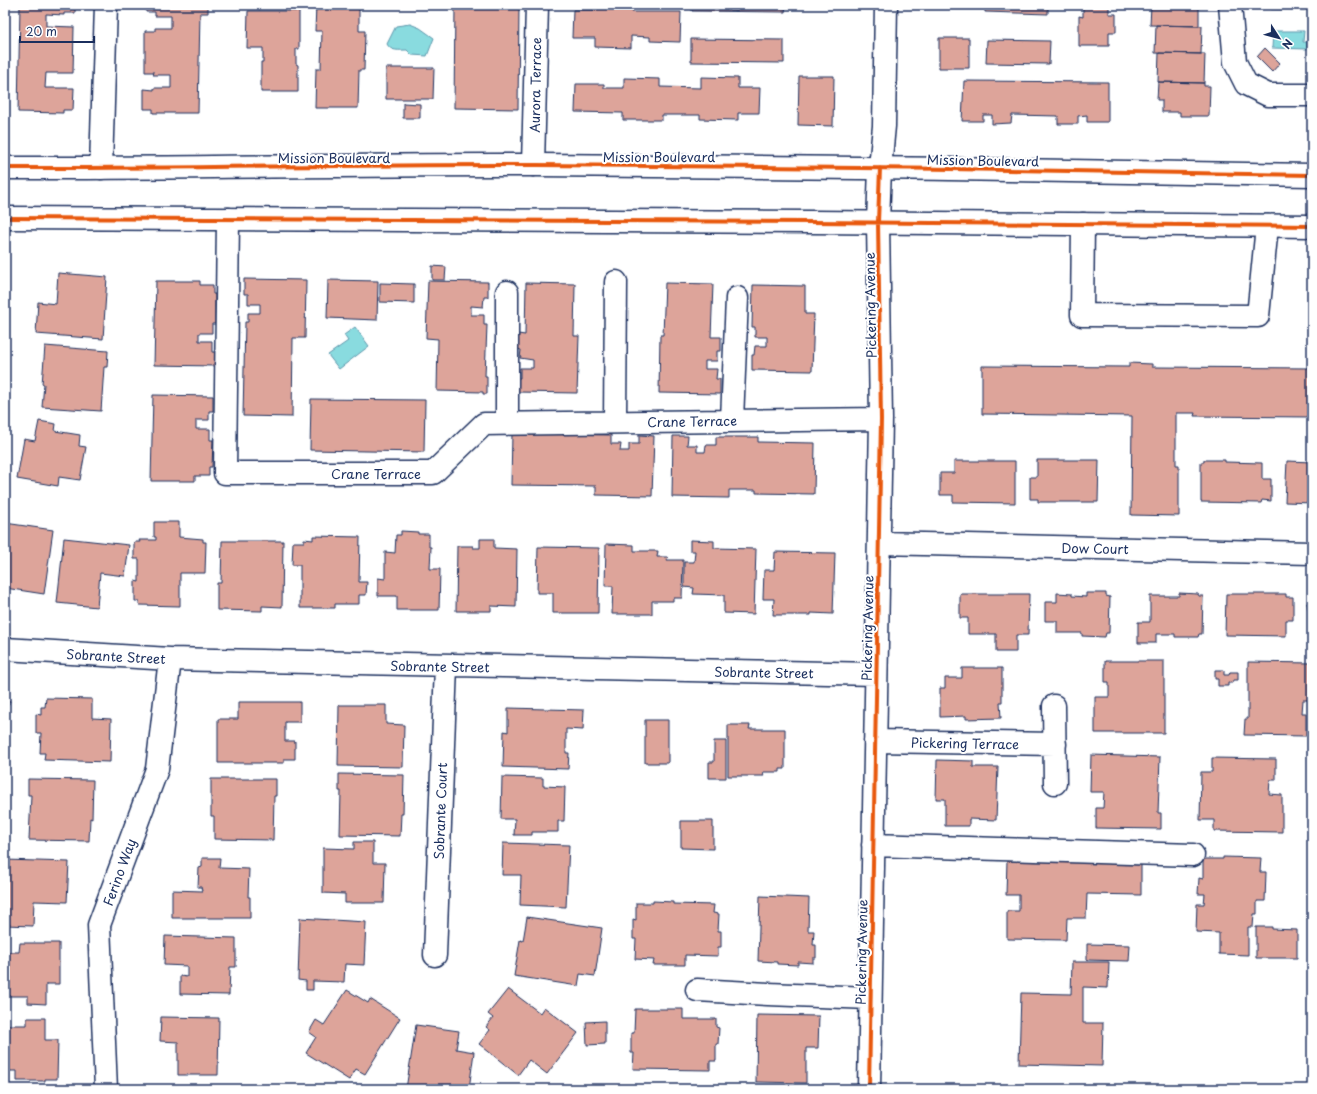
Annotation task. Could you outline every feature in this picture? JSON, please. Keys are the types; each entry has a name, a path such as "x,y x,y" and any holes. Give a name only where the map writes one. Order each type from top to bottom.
{"street":[{"path":"101,168 106,5"},
{"name":"Aurora Terrace","path":"533,165 537,5"},
{"name":"Pickering Avenue","path":"869,1089 881,418 878,222 880,168 884,126 886,5"},
{"path":"1230,5 1235,62 1246,84 1268,96 1312,95"},
{"name":"Mission Boulevard","path":"5,168 533,165 880,168 1312,175"},
{"path":"5,218 878,222 1312,226"},
{"name":"Crane Terrace","path":"228,219 225,473 433,473 484,424 881,418"},
{"path":"1082,224 1082,315 1258,316 1267,226"},
{"path":"615,422 616,282"},
{"path":"507,292 507,424"},
{"path":"732,420 737,298"},
{"name":"Dow Court","path":"879,543 1312,553"},
{"name":"Sobrante Street","path":"5,649 170,659 876,674"},
{"name":"Ferino Way","path":"106,1089 99,924 157,769 170,659"},
{"name":"Sobrante Court","path":"435,955 446,666"},
{"path":"1054,706 1055,783"},
{"name":"Pickering Terrace","path":"875,742 1054,744"},
{"path":"873,845 1193,855"},
{"path":"697,990 870,998"}],"water":[{"path":"410,24 420,28 434,38 427,56 412,55 407,50 393,49 387,44 396,26"},
{"path":"1273,31 1304,31 1303,42 1307,42 1307,49 1272,48"},
{"path":"355,327 369,346 339,369 328,355 348,341 344,335"}],"building":[{"path":"20,5 75,5 75,13 64,13 64,15 46,14 46,26 74,27 73,73 46,73 45,88 74,88 73,110 63,110 63,113 18,112"},
{"path":"146,5 208,5 208,13 200,13 198,113 153,113 153,109 144,109 144,89 154,90 154,88 171,88 171,75 153,75 154,72 145,72 145,31 155,31 155,28 171,28 171,16 155,16 155,12 146,12"},
{"path":"316,5 359,5 359,31 365,31 364,70 359,70 358,108 315,108 316,69 321,69 322,31 315,31"},
{"path":"455,5 519,5 518,109 454,108"},
{"path":"692,5 786,5 785,12 692,11"},
{"path":"985,5 1048,5 1048,14 985,12"},
{"path":"1083,5 1109,5 1109,14 1116,14 1116,32 1109,32 1109,46 1079,46 1079,16 1083,17"},
{"path":"1151,5 1199,5 1199,26 1150,25"},
{"path":"1271,5 1305,5 1305,10 1271,9"},
{"path":"594,6 632,6 632,12 681,12 680,42 650,41 650,37 631,36 631,48 595,47 595,38 572,38 573,10 594,10"},
{"path":"248,11 299,11 299,49 296,49 296,64 298,65 298,92 261,92 261,62 263,62 263,48 247,48"},
{"path":"1156,25 1202,26 1201,54 1155,53"},
{"path":"939,38 969,38 969,68 939,68"},
{"path":"691,39 784,40 784,63 691,62"},
{"path":"987,40 1050,41 1049,64 986,63"},
{"path":"1265,48 1280,63 1272,72 1257,57"},
{"path":"1310,50 1312,50 1312,71 1310,71"},
{"path":"1159,53 1205,54 1204,83 1158,82"},
{"path":"386,68 434,68 433,99 386,99"},
{"path":"799,76 834,76 833,126 798,125"},
{"path":"701,77 738,78 738,88 760,88 759,113 738,113 738,120 700,119 700,115 662,115 662,120 623,120 623,113 575,112 576,84 604,84 604,88 624,88 624,78 660,79 660,87 701,88"},
{"path":"964,81 1108,82 1108,122 1087,122 1087,115 1078,116 1078,124 1058,124 1058,116 1012,115 1011,123 992,124 992,115 983,115 983,121 962,121"},
{"path":"1158,82 1204,83 1204,86 1210,86 1209,116 1180,116 1180,112 1162,112 1162,100 1157,100"},
{"path":"403,103 420,104 420,118 403,118"},
{"path":"432,266 446,267 445,280 432,280"},
{"path":"58,273 107,277 103,339 36,334 38,302 56,304"},
{"path":"244,279 306,280 305,338 293,338 292,417 243,416 245,322 248,322 248,313 260,313 260,304 248,304 248,294 244,294"},
{"path":"328,280 378,281 377,320 327,318"},
{"path":"156,281 200,281 200,285 213,285 213,294 215,294 215,324 212,324 212,333 199,333 199,341 212,341 212,352 215,352 214,366 154,365"},
{"path":"428,281 488,282 488,297 484,297 483,307 471,306 471,315 484,315 484,325 487,325 485,376 487,376 487,394 483,394 483,392 437,391 438,339 426,338"},
{"path":"380,283 414,284 414,303 380,302"},
{"path":"526,283 575,284 574,336 579,336 577,393 517,392 517,378 520,378 520,368 533,368 533,360 520,358 521,350 517,349 518,334 525,335"},
{"path":"665,283 713,284 711,337 721,337 721,351 717,351 717,361 705,361 705,369 717,369 716,379 720,379 720,394 659,393 660,335 663,335"},
{"path":"753,285 805,286 805,314 814,314 812,371 752,370 752,355 754,355 755,346 767,346 767,337 755,337 755,327 752,327"},
{"path":"45,346 108,351 107,367 104,367 101,411 42,407"},
{"path":"1129,363 1152,364 1152,367 1312,368 1312,417 1194,416 1195,413 1176,413 1176,465 1179,465 1179,516 1131,515 1132,416 982,414 982,366 1129,367"},
{"path":"153,395 213,396 213,411 209,411 209,420 196,420 196,429 210,429 210,440 213,440 212,467 209,467 209,476 195,476 195,481 151,481"},
{"path":"311,399 425,400 424,452 310,450"},
{"path":"39,421 56,424 55,431 80,435 79,446 86,447 80,480 59,477 58,486 17,479 24,439 35,441"},
{"path":"512,433 611,435 611,444 621,444 620,451 629,451 629,444 639,444 639,435 654,436 652,496 596,495 596,486 511,485"},
{"path":"673,436 688,436 687,445 697,445 697,452 705,452 706,445 716,445 716,437 758,437 758,442 815,443 814,494 756,493 756,490 729,490 729,498 672,497"},
{"path":"1037,460 1099,460 1098,502 1038,502 1038,499 1030,499 1030,477 1037,477"},
{"path":"1204,460 1262,463 1262,479 1271,479 1271,501 1262,500 1261,503 1201,502 1201,462 1204,462"},
{"path":"954,461 1015,461 1015,503 953,502 953,495 940,495 940,473 954,473"},
{"path":"1287,461 1312,462 1312,503 1285,502"},
{"path":"154,522 179,522 179,537 203,539 203,542 206,542 205,573 180,573 180,606 139,605 139,601 135,601 135,581 139,582 139,559 134,559 134,542 140,542 139,540 156,540 156,537 154,537"},
{"path":"5,523 53,530 44,594 5,588"},
{"path":"401,531 429,534 429,547 431,547 430,569 440,569 439,610 397,610 397,596 378,596 378,578 385,579 385,552 395,553 396,535 401,535"},
{"path":"313,536 360,537 359,582 367,582 366,595 359,595 359,604 335,604 335,608 300,608 300,565 292,565 293,542 304,542 304,539 313,540"},
{"path":"64,538 129,545 125,576 100,573 97,607 57,603"},
{"path":"480,539 494,539 494,548 517,549 516,607 491,606 491,611 456,611 457,546 473,546 473,548 480,548"},
{"path":"690,540 714,541 714,548 756,549 754,614 724,613 724,595 693,594 694,588 684,587 684,562 694,562 695,551 690,551"},
{"path":"222,541 283,541 282,607 262,606 262,611 217,610 217,583 221,583"},
{"path":"606,544 634,545 634,551 658,551 657,557 668,557 667,560 683,560 682,598 673,598 673,601 652,601 652,614 612,614 613,586 605,586"},
{"path":"538,547 599,548 598,613 553,613 553,593 537,593"},
{"path":"775,552 835,553 833,614 811,613 811,615 773,615 774,599 763,599 764,570 774,570"},
{"path":"1057,593 1086,597 1086,593 1106,593 1106,596 1110,597 1109,633 1106,633 1105,637 1082,636 1082,633 1057,633 1057,621 1045,621 1045,602 1057,602"},
{"path":"1179,593 1198,594 1199,596 1203,596 1202,634 1199,634 1198,637 1175,637 1175,634 1156,634 1156,643 1138,643 1138,622 1150,622 1150,596 1179,596"},
{"path":"960,594 1029,594 1028,635 1016,635 1016,652 996,652 996,634 968,634 968,618 960,618"},
{"path":"1226,594 1286,594 1286,597 1293,597 1293,620 1286,620 1286,636 1225,635"},
{"path":"1310,598 1312,598 1312,630 1307,603 1310,602"},
{"path":"1105,661 1164,661 1164,733 1095,733 1095,697 1109,697 1109,682 1105,682"},
{"path":"1248,662 1312,663 1312,700 1303,700 1302,713 1306,713 1306,736 1244,735 1245,719 1248,719"},
{"path":"962,668 1002,668 1002,702 1000,702 1001,718 966,719 966,716 940,717 940,688 945,688 945,678 962,678"},
{"path":"1215,670 1224,670 1224,675 1229,675 1230,672 1238,672 1238,680 1233,680 1232,683 1228,683 1228,686 1218,686 1218,679 1215,679"},
{"path":"5,698 10,701 5,712"},
{"path":"46,698 92,699 92,718 111,719 110,762 44,760 45,753 40,753 41,733 36,733 36,714 41,715 41,707 45,707"},
{"path":"238,702 300,702 300,722 285,722 285,741 295,741 295,759 284,759 284,763 218,763 218,719 238,719"},
{"path":"339,705 386,705 386,724 404,725 403,767 338,766"},
{"path":"508,708 584,710 583,730 566,729 566,753 569,753 568,769 503,767 504,731 508,732"},
{"path":"645,720 668,720 668,763 645,763"},
{"path":"728,725 750,725 749,729 785,729 785,769 780,769 780,772 763,772 764,776 728,776"},
{"path":"714,741 726,741 726,778 709,778 709,762 714,762"},
{"path":"1091,755 1160,757 1158,813 1161,813 1161,829 1096,828 1096,808 1103,808 1104,792 1090,792"},
{"path":"1212,758 1276,759 1276,780 1270,780 1269,794 1282,795 1282,832 1214,831 1214,820 1200,820 1201,772 1212,772"},
{"path":"937,760 973,761 973,767 998,767 996,820 969,819 969,826 945,826 945,799 936,799"},
{"path":"339,774 404,775 403,814 401,814 400,836 340,835 341,791 339,791"},
{"path":"502,777 543,778 543,786 565,787 564,821 558,821 558,832 532,832 532,835 514,835 515,819 501,819"},
{"path":"28,779 93,780 92,819 90,818 89,841 29,840 31,795 28,795"},
{"path":"211,779 276,779 273,840 214,839 214,816 211,816"},
{"path":"681,821 713,821 713,849 681,848"},
{"path":"354,842 373,842 373,863 385,863 384,903 345,903 345,894 323,893 323,848 354,849"},
{"path":"503,843 569,845 566,907 520,905 521,875 502,875"},
{"path":"1223,857 1261,858 1260,872 1266,872 1265,901 1257,901 1257,914 1254,914 1253,927 1248,927 1248,955 1219,954 1219,933 1196,932 1197,904 1204,904 1205,894 1198,894 1199,878 1203,879 1203,859 1223,859"},
{"path":"202,858 220,858 219,868 249,869 248,897 250,897 250,918 172,918 172,890 202,891 201,887 198,887 199,868 202,867"},
{"path":"5,860 69,862 67,902 34,901 33,926 5,925"},
{"path":"1007,860 1141,863 1141,895 1087,894 1086,918 1067,918 1066,940 1007,939 1007,911 1019,911 1019,895 1006,895"},
{"path":"760,896 809,898 808,931 814,931 813,945 816,945 816,958 813,958 813,963 798,962 798,965 758,961"},
{"path":"653,901 673,902 673,904 714,905 713,913 719,914 718,931 721,931 721,947 718,947 718,956 685,955 685,965 653,965 654,960 635,959 636,939 633,939 633,919 636,920 636,903 653,903"},
{"path":"527,917 602,928 595,976 580,974 578,986 514,976 520,940 523,941"},
{"path":"300,918 366,922 364,965 345,964 344,982 313,981 313,990 306,990 306,981 298,980"},
{"path":"1256,927 1297,930 1297,958 1256,958"},
{"path":"165,936 236,938 236,967 230,967 229,995 180,994 180,976 187,977 187,966 164,965"},
{"path":"20,943 59,943 59,984 46,984 46,1004 28,1003 28,996 5,996 5,952 19,952"},
{"path":"1087,944 1130,945 1129,961 1087,960"},
{"path":"1072,962 1109,962 1108,988 1083,987 1083,1023 1103,1023 1102,1066 1019,1064 1021,993 1071,994"},
{"path":"508,989 540,1013 544,1007 578,1033 547,1074 529,1060 518,1075 479,1044 490,1030 486,1027 493,1018 488,1014"},
{"path":"347,990 368,1003 370,999 400,1018 365,1074 356,1069 349,1080 306,1053 316,1037 309,1032 316,1020 324,1025"},
{"path":"635,1009 683,1009 683,1019 716,1019 716,1027 719,1028 718,1044 716,1044 716,1061 710,1061 710,1070 633,1069 634,1053 631,1053 631,1033 634,1033"},
{"path":"757,1015 819,1016 818,1048 806,1048 806,1083 756,1082"},
{"path":"161,1017 219,1018 218,1075 178,1075 178,1042 160,1041"},
{"path":"27,1018 45,1018 45,1040 58,1040 57,1079 45,1079 45,1081 17,1081 17,1071 5,1071 5,1025 27,1025"},
{"path":"605,1021 605,1044 587,1045 586,1022"},
{"path":"416,1025 459,1031 456,1049 474,1052 469,1089 406,1089"}],"cycle path":[{"path":"5,168 471,165 924,168 1312,175"},
{"path":"869,1089 881,419 878,222 880,168"},
{"path":"5,218 1312,226"}]}
